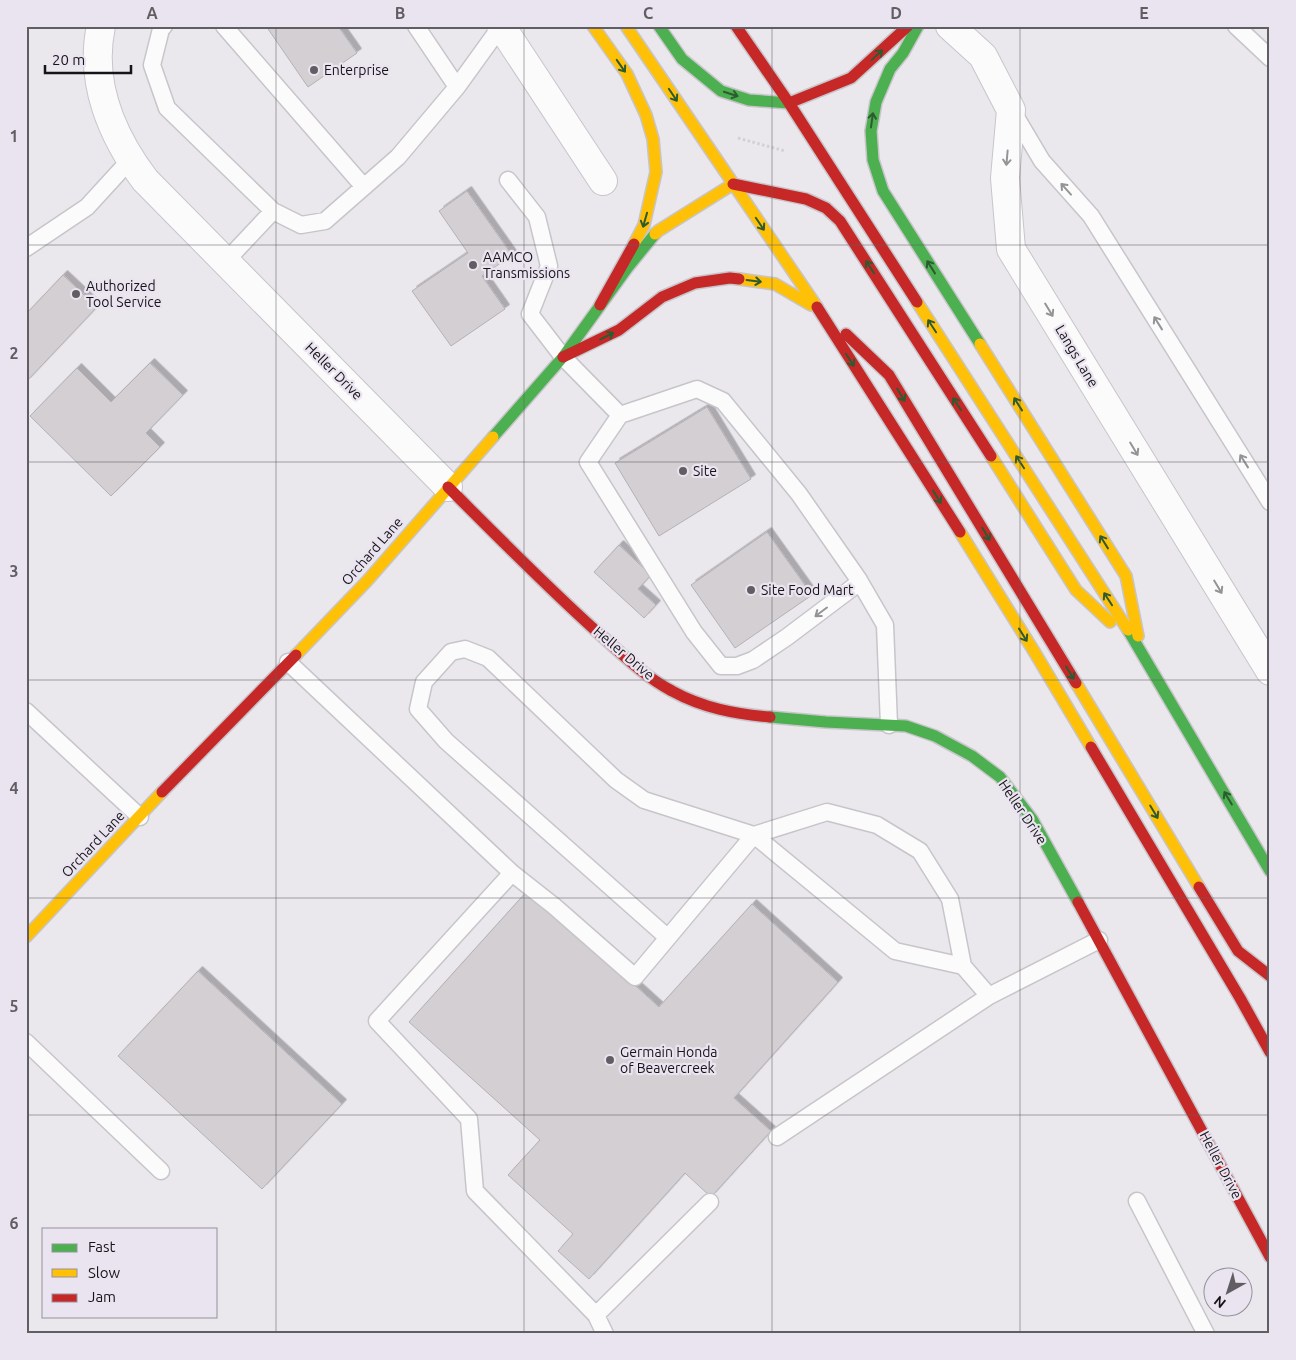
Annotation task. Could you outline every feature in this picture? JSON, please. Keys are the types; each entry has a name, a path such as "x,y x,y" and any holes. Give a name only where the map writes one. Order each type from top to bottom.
{"main road":[{"path":"593,26 627,74 646,115 653,140 656,172 644,226 600,305"},
{"path":"626,26 819,310 1035,653 1240,998 1270,1052"},
{"path":"659,26 682,60 721,91 749,100 789,103 851,78 908,26"},
{"path":"736,26 789,103 1142,652 1270,871"},
{"path":"918,26 890,70 878,93 872,114 870,133 871,155 876,173 883,191 1126,576 1142,652"},
{"path":"733,184 806,199 826,208 840,221 1076,590 1142,652"},
{"name":"Orchard Lane","path":"26,937 366,581 563,357 628,267 658,231 733,184"},
{"path":"563,357 618,330 662,297 695,284 730,278 774,284 800,297 844,331 889,375 1238,951 1270,976"},
{"name":"Heller Drive","path":"448,487 548,586 634,666 671,690 707,707 740,714 826,722 906,726 934,736 972,756 1000,777 1032,820 1270,1257"},
{"path":"1243,824 1270,846"}],"street":[{"name":"Heller Drive","path":"101,26 98,62 102,94 108,117 130,160 145,180 448,487"},
{"path":"501,26 603,181"},
{"path":"950,26 983,56 1011,110"},
{"name":"Langs Lane","path":"1011,110 1005,178 1011,249 1270,671"}],"lane":[{"path":"164,26 161,29 152,65 167,108 274,211 301,225 325,221 398,157 457,87 501,26"},
{"path":"224,26 364,187"},
{"path":"416,26 457,87"},
{"path":"1236,26 1270,58"},
{"path":"1011,110 1042,161 1091,216 1270,502"},
{"path":"26,248 87,206 130,160"},
{"path":"508,180 537,217 549,266 530,314 563,357 620,415"},
{"path":"226,261 274,211"},
{"path":"860,582 788,637 753,660 737,666 721,666 694,632 588,462 620,415 697,389 723,401 799,494 860,582 885,625 889,725"},
{"path":"667,937 446,741 418,709 424,682 451,652 465,649 488,658 616,780 644,800 754,835 895,951 963,966"},
{"path":"288,662 512,873 554,906 635,977 754,835 827,812 876,825 920,851 950,899 963,966 989,996"},
{"path":"26,711 140,816"},
{"path":"512,873 377,1021 469,1119 476,1191 596,1315 606,1334"},
{"path":"777,1137 989,996 1099,940"},
{"path":"26,1042 161,1171"},
{"path":"1137,1200 1206,1334"},
{"path":"596,1315 710,1202"}],"path":[{"path":"732,136 794,154"}],"building":[{"name":"Enterprise","path":"266,26 338,26 357,53 308,87"},
{"name":"AAMCO Transmissions","path":"467,191 512,255 482,276 505,309 451,346 412,291 468,253 439,211"},
{"path":"63,275 97,307 26,382 26,314"},
{"path":"150,363 183,395 146,433 160,447 111,496 30,416 77,368 111,402"},
{"name":"Site","path":"707,407 751,479 659,536 615,463"},
{"name":"Site Food Mart","path":"767,532 812,595 735,648 691,585"},
{"path":"619,545 651,575 638,589 656,605 644,618 594,572"},
{"name":"Germain Honda of Beavercreek","path":"529,889 659,1007 752,904 838,982 734,1098 771,1131 711,1197 685,1173 589,1279 558,1251 573,1234 508,1175 540,1140 409,1022"},
{"path":"198,971 342,1104 262,1189 118,1056"}],"traffic: fast":[{"path":"659,26 682,59 721,91 749,100 789,103"},
{"path":"918,26 903,53 890,69 876,102 871,131 873,160 883,191 980,344"},
{"path":"493,437 563,357 628,267 655,234"},
{"path":"1128,630 1270,871"},
{"path":"770,717 906,726 935,736 972,756 1000,777 1032,819 1078,902"}],"traffic: slow":[{"path":"593,26 627,74 646,115 653,139 656,172 644,225 634,244"},
{"path":"626,26 817,307"},
{"path":"655,234 733,184"},
{"path":"739,279 775,284 811,305"},
{"path":"917,302 1128,630"},
{"path":"980,344 1126,576 1138,636"},
{"path":"296,655 367,581 493,437"},
{"path":"991,456 1076,590 1110,622"},
{"path":"960,532 1091,747"},
{"path":"1076,683 1199,887"},
{"path":"26,937 162,792"}],"traffic: jam":[{"path":"736,26 789,103 917,302"},
{"path":"789,103 851,78 908,26"},
{"path":"733,184 806,199 826,208 840,221 991,456"},
{"path":"600,305 634,244"},
{"path":"563,357 619,330 662,297 695,283 730,278 739,279"},
{"path":"817,307 960,532"},
{"path":"846,334 889,375 1076,683"},
{"path":"448,487 557,595 641,671 661,685 695,702 732,712 770,717"},
{"path":"162,792 296,655"},
{"path":"1091,747 1270,1052"},
{"path":"1199,887 1238,951 1270,976"},
{"path":"1078,902 1270,1257"}],"place":[{"name":"Enterprise","path":"314,70"},
{"name":"AAMCO Transmissions","path":"473,265"},
{"name":"Authorized Tool Service","path":"76,294"},
{"name":"Site","path":"683,471"},
{"name":"Site Food Mart","path":"751,590"},
{"name":"Germain Honda of Beavercreek","path":"610,1060"}]}
